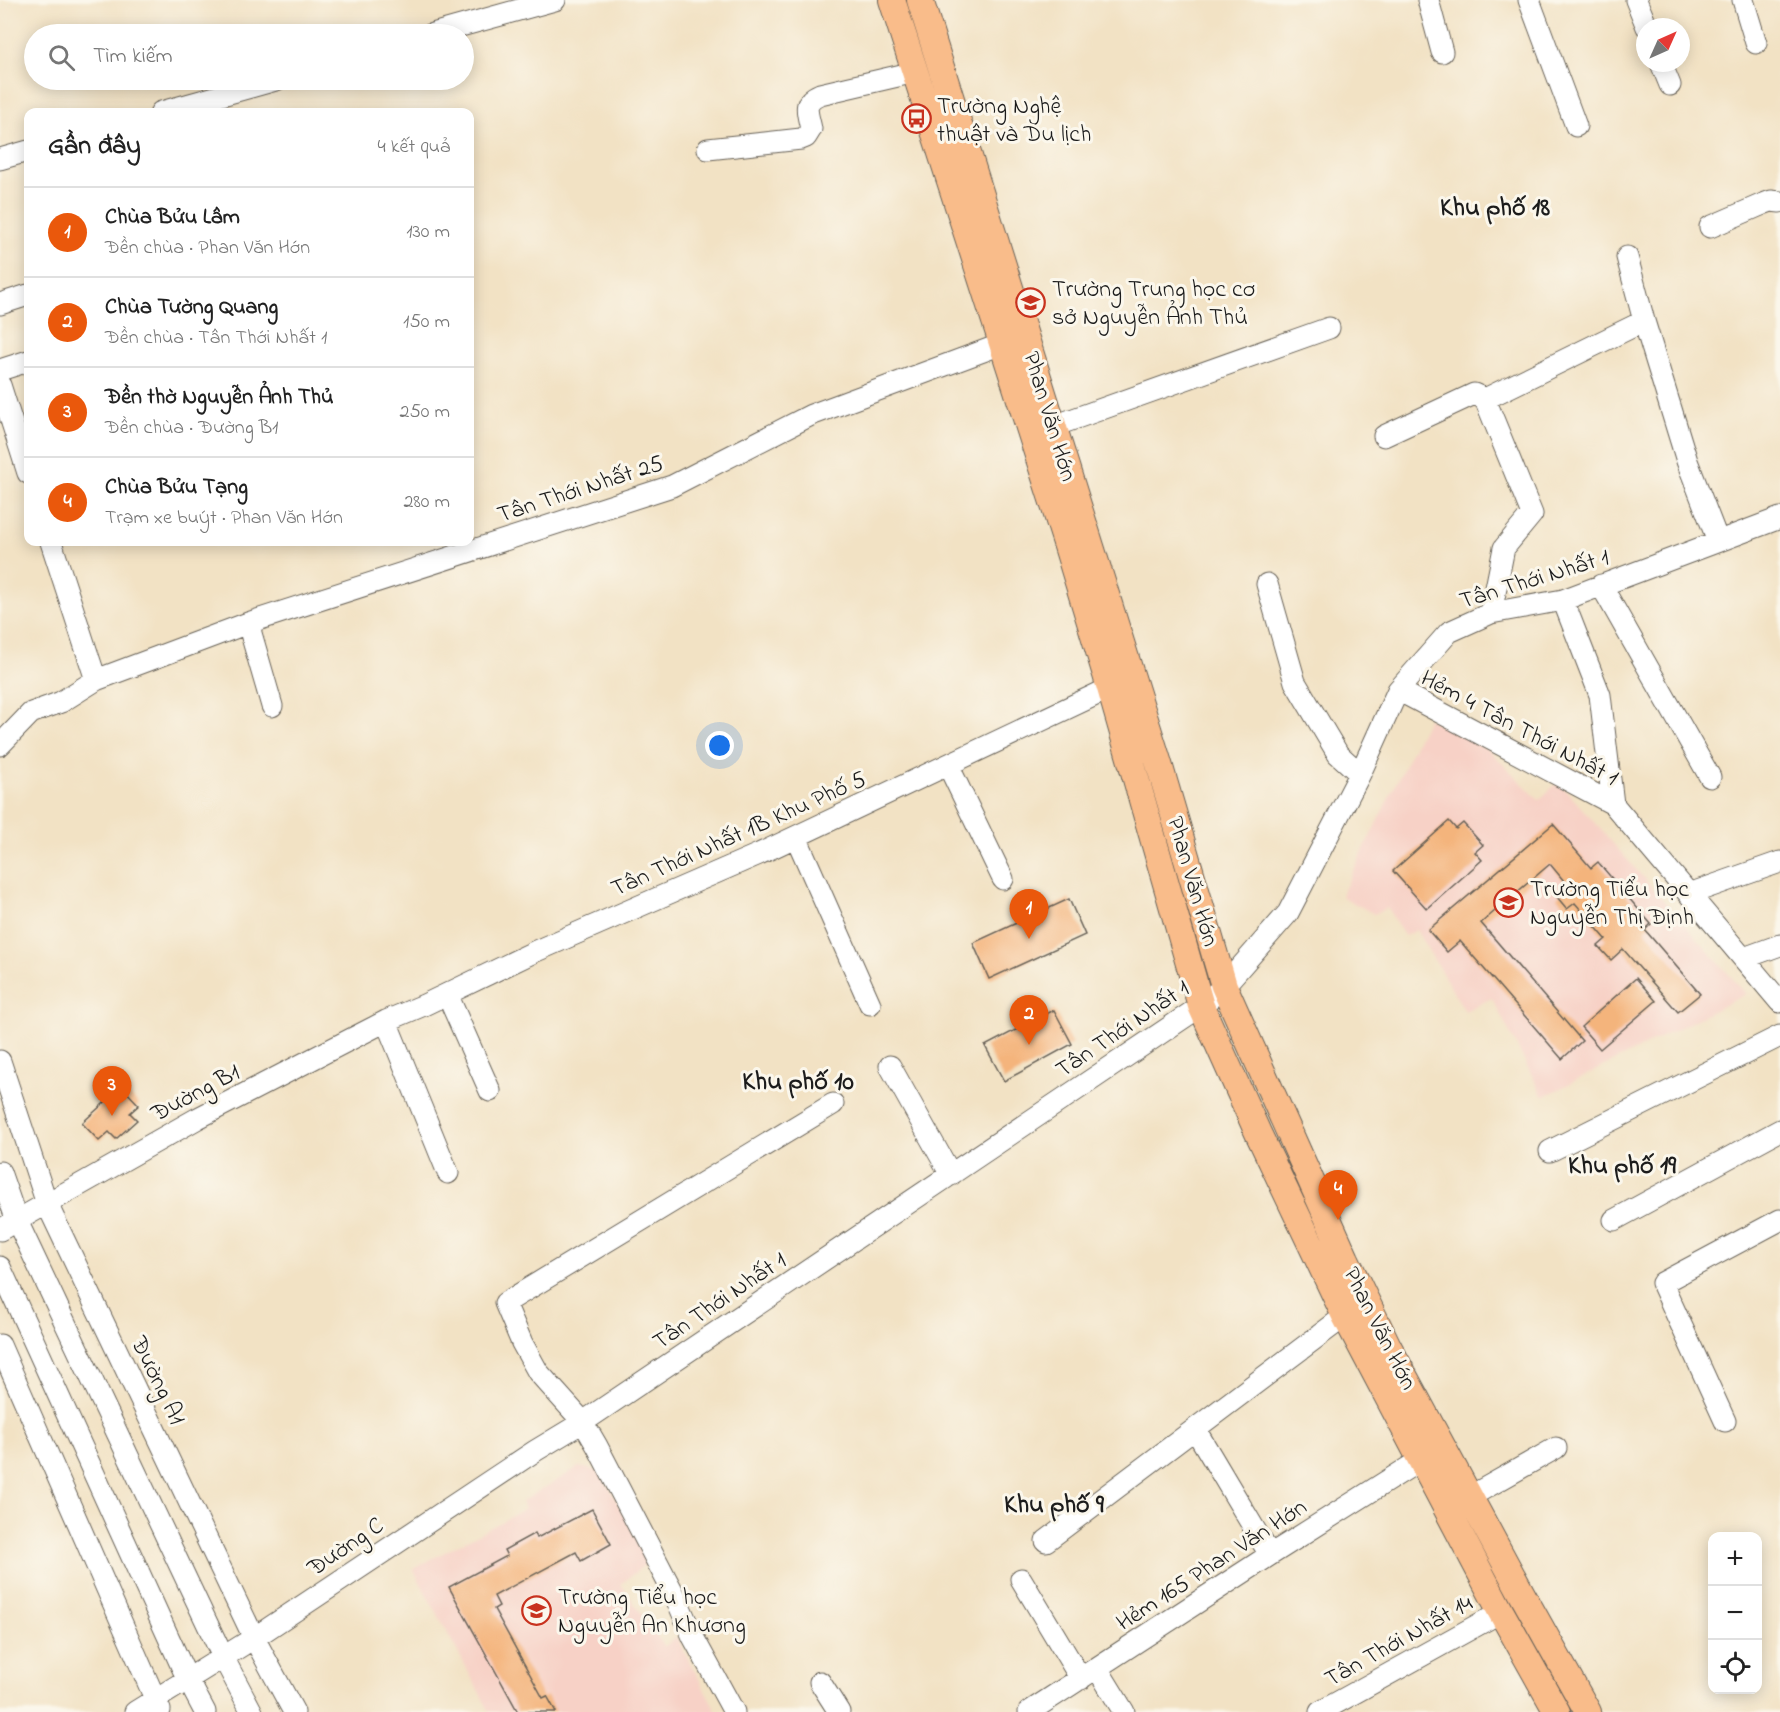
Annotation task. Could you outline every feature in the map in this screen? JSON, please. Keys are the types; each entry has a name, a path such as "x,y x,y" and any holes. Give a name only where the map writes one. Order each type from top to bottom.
{"main road":[{"name":"Phan Văn Hớn","path":"892,0 1110,688 1201,1006 1345,1316 1501,1612 1557,1712"},
{"name":"Phan Văn Hớn","path":"920,0 1159,764 1224,986 1388,1346 1588,1712"}],"street":[{"path":"468,24 555,0"},
{"path":"1428,0 1442,52"},
{"path":"1530,0 1576,126"},
{"path":"1636,0 1643,18"},
{"path":"1743,0 1756,43"},
{"path":"708,149 801,139 806,137 811,129 807,106 810,98 915,72"},
{"path":"1665,72 1670,85"},
{"path":"175,108 240,90"},
{"path":"0,159 24,152"},
{"path":"1710,227 1771,201 1780,202"},
{"path":"1628,257 1644,321 1687,461 1719,541"},
{"path":"0,304 24,297"},
{"path":"1485,399 1644,321"},
{"path":"1054,426 1329,328"},
{"name":"Tân Thới Nhất 25","path":"0,745 31,713 61,702 96,680 248,623 672,486 811,415 1002,344"},
{"path":"0,370 24,362"},
{"path":"0,386 24,461"},
{"path":"1384,436 1474,394 1485,399 1532,513 1504,548 1491,613"},
{"name":"Tân Thới Nhất 1","path":"583,1422 1201,1006 1224,986 1288,913 1360,774 1398,690 1449,632 1491,613 1563,600 1780,518"},
{"path":"52,546 96,680"},
{"path":"1267,584 1295,682 1338,754 1360,774"},
{"path":"1601,585 1710,777"},
{"path":"1563,600 1600,695 1613,804"},
{"path":"248,623 272,706"},
{"name":"Tân Thới Nhất 1B Khu Phố 5","path":"386,1021 536,951 796,837 1110,688"},
{"name":"Hẻm 4 Tân Thới Nhất 1","path":"1398,690 1613,804 1780,1002"},
{"path":"948,765 1002,879"},
{"path":"796,837 870,1004"},
{"path":"1689,894 1780,862"},
{"path":"1744,958 1780,945"},
{"path":"447,994 490,1091"},
{"path":"386,1021 448,1173"},
{"name":"Đường B1","path":"8,1226 198,1119 386,1021"},
{"path":"1550,1151 1780,1036"},
{"name":"Đường A1","path":"0,1061 46,1204 254,1638 294,1712"},
{"path":"890,1066 951,1175"},
{"path":"734,1712 583,1422 538,1372 522,1343 505,1303 833,1104"},
{"path":"1614,1220 1780,1130"},
{"path":"0,1172 8,1226 252,1712"},
{"path":"1725,1421 1662,1283 1780,1220"},
{"path":"0,1267 187,1678 205,1712"},
{"path":"1046,1541 1345,1316"},
{"path":"0,1345 157,1706"},
{"name":"Đường C","path":"135,1712 157,1706 187,1678 254,1638 535,1450 583,1422"},
{"path":"1195,1429 1270,1555"},
{"path":"1471,1496 1556,1448"},
{"name":"Hẻm 165 Phan Văn Hớn","path":"1029,1712 1422,1459"},
{"path":"1021,1579 1089,1673 1124,1712"},
{"name":"Tân Thới Nhất 14","path":"1320,1712 1501,1612"},
{"path":"820,1682 839,1712"}],"shaded area":[{"name":"Trường Tiểu học Nguyễn Thị Định","path":"1428,718 1489,750 1539,800 1557,783 1564,788 1746,994 1543,1097 1492,998 1465,1011 1416,930 1405,936 1387,908 1374,914 1341,896"},
{"name":"Trường Tiểu học Nguyễn An Khương","path":"579,1467 601,1472 649,1561 621,1584 664,1647 676,1637 717,1712 490,1712 413,1569 525,1509 521,1502"}],"building":[{"path":"1449,821 1456,829 1463,823 1483,845 1475,852 1482,860 1427,909 1393,871"},
{"path":"1553,824 1591,868 1598,862 1651,924 1645,930 1700,994 1678,1012 1623,949 1611,960 1598,946 1606,939 1575,903 1567,909 1557,897 1569,887 1550,864 1481,923 1582,1041 1562,1059 1460,941 1447,952 1428,930"},
{"path":"1069,899 1085,935 989,979 973,943"},
{"path":"1636,978 1656,1001 1600,1049 1581,1027"},
{"path":"1054,1010 1072,1044 1004,1081 985,1046"},
{"path":"122,1087 139,1105 130,1113 137,1120 116,1139 109,1132 99,1141 82,1123"},
{"path":"592,1509 611,1544 581,1561 576,1552 494,1596 499,1606 494,1609 543,1698 547,1696 556,1712 518,1712 449,1587 507,1556 504,1550 535,1533 537,1538"}],"place":[{"name":"Trường Nghệ thuật và Du lịch","path":"916,119"},
{"name":"Trường Trung học cơ sở Nguyễn Ảnh Thủ","path":"1031,302"},
{"name":"Trường Tiểu học Nguyễn Thị Định","path":"1509,902"},
{"name":"Chùa Bửu Lâm","path":"1029,939"},
{"name":"Chùa Tường Quang","path":"1029,1045"},
{"name":"Đền thờ Nguyễn Ảnh Thủ","path":"112,1116"},
{"name":"Chùa Bửu Tạng","path":"1338,1220"},
{"name":"Trường Tiểu học Nguyễn An Khương","path":"537,1610"}],"district":[{"name":"Khu phố 18","path":"1495,206"},
{"name":"Khu phố 10","path":"798,1080"},
{"name":"Khu phố 19","path":"1622,1164"},
{"name":"Khu phố 9","path":"1054,1503"}]}
